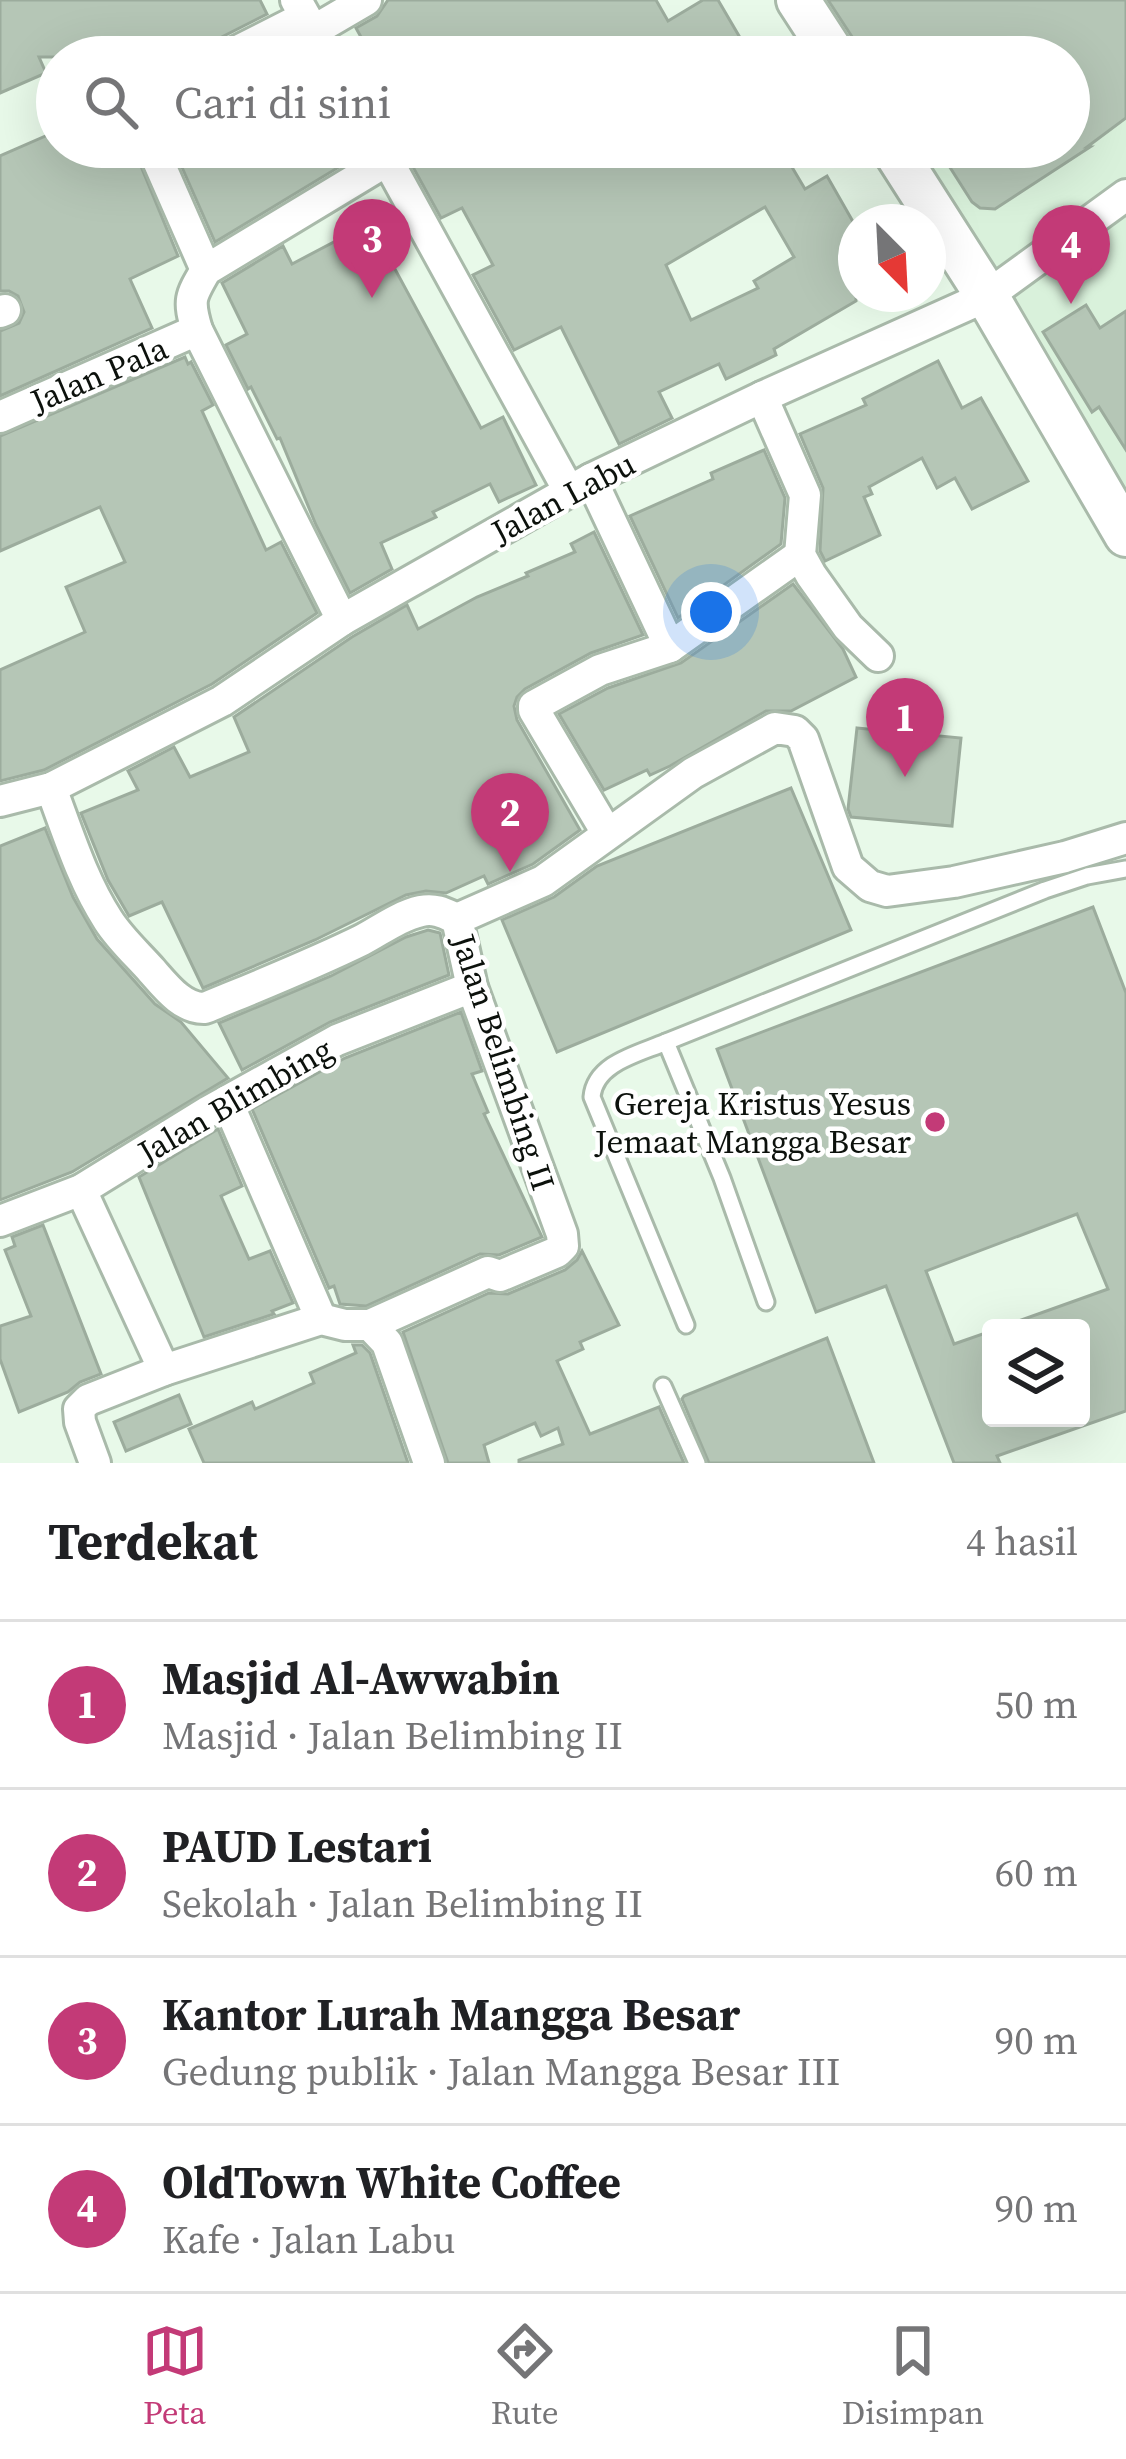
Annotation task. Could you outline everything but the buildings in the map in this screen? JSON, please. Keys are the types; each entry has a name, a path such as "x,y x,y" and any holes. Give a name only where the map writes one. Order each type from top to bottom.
{"street":[{"path":"310,26 366,0"},
{"path":"798,0 821,36"},
{"path":"161,168 206,270"},
{"path":"342,620 197,330 192,294 206,270 363,168"},
{"path":"392,168 670,647"},
{"path":"905,168 987,296 1126,535"},
{"name":"Jalan Labu","path":"0,800 51,788 222,701 342,620 580,485 987,296 1126,195"},
{"name":"Jalan Pala","path":"0,417 197,330"},
{"path":"762,397 805,495 800,555 848,627 878,656"},
{"path":"607,833 534,706 600,670 670,647 800,555"},
{"name":"Jalan Belimbing II","path":"370,1324 488,1272 500,1276 563,1246 472,987 457,919 543,881 694,773 775,728 795,731 803,739 848,867 870,886 887,891 954,882 1126,838"},
{"path":"51,788 82,873 110,924 171,991 196,1008 270,981 422,910 437,910 457,919"},
{"name":"Jalan Blimbing","path":"0,1221 81,1190 337,1040 472,987"},
{"path":"227,1101 321,1319"},
{"path":"81,1190 164,1370"},
{"path":"95,1463 80,1422 79,1409 88,1400 321,1319 370,1324 387,1343 429,1463"}],"lane":[{"path":"686,1325 592,1097 593,1084 610,1066 1045,890 1126,868"},
{"path":"666,1042 766,1302"},
{"path":"663,1386 697,1463"}],"shaded area":[{"path":"807,0 1126,0 1126,516 946,225 946,204 933,204 911,168 1090,168 1090,36 829,36"}],"place":[{"name":"Kantor Lurah Mangga Besar","path":"372,298"},
{"name":"OldTown White Coffee","path":"1071,304"},
{"name":"Masjid Al-Awwabin","path":"905,777"},
{"name":"PAUD Lestari","path":"510,872"},
{"name":"Gereja Kristus Yesus Jemaat Mangga Besar","path":"935,1122"}]}
